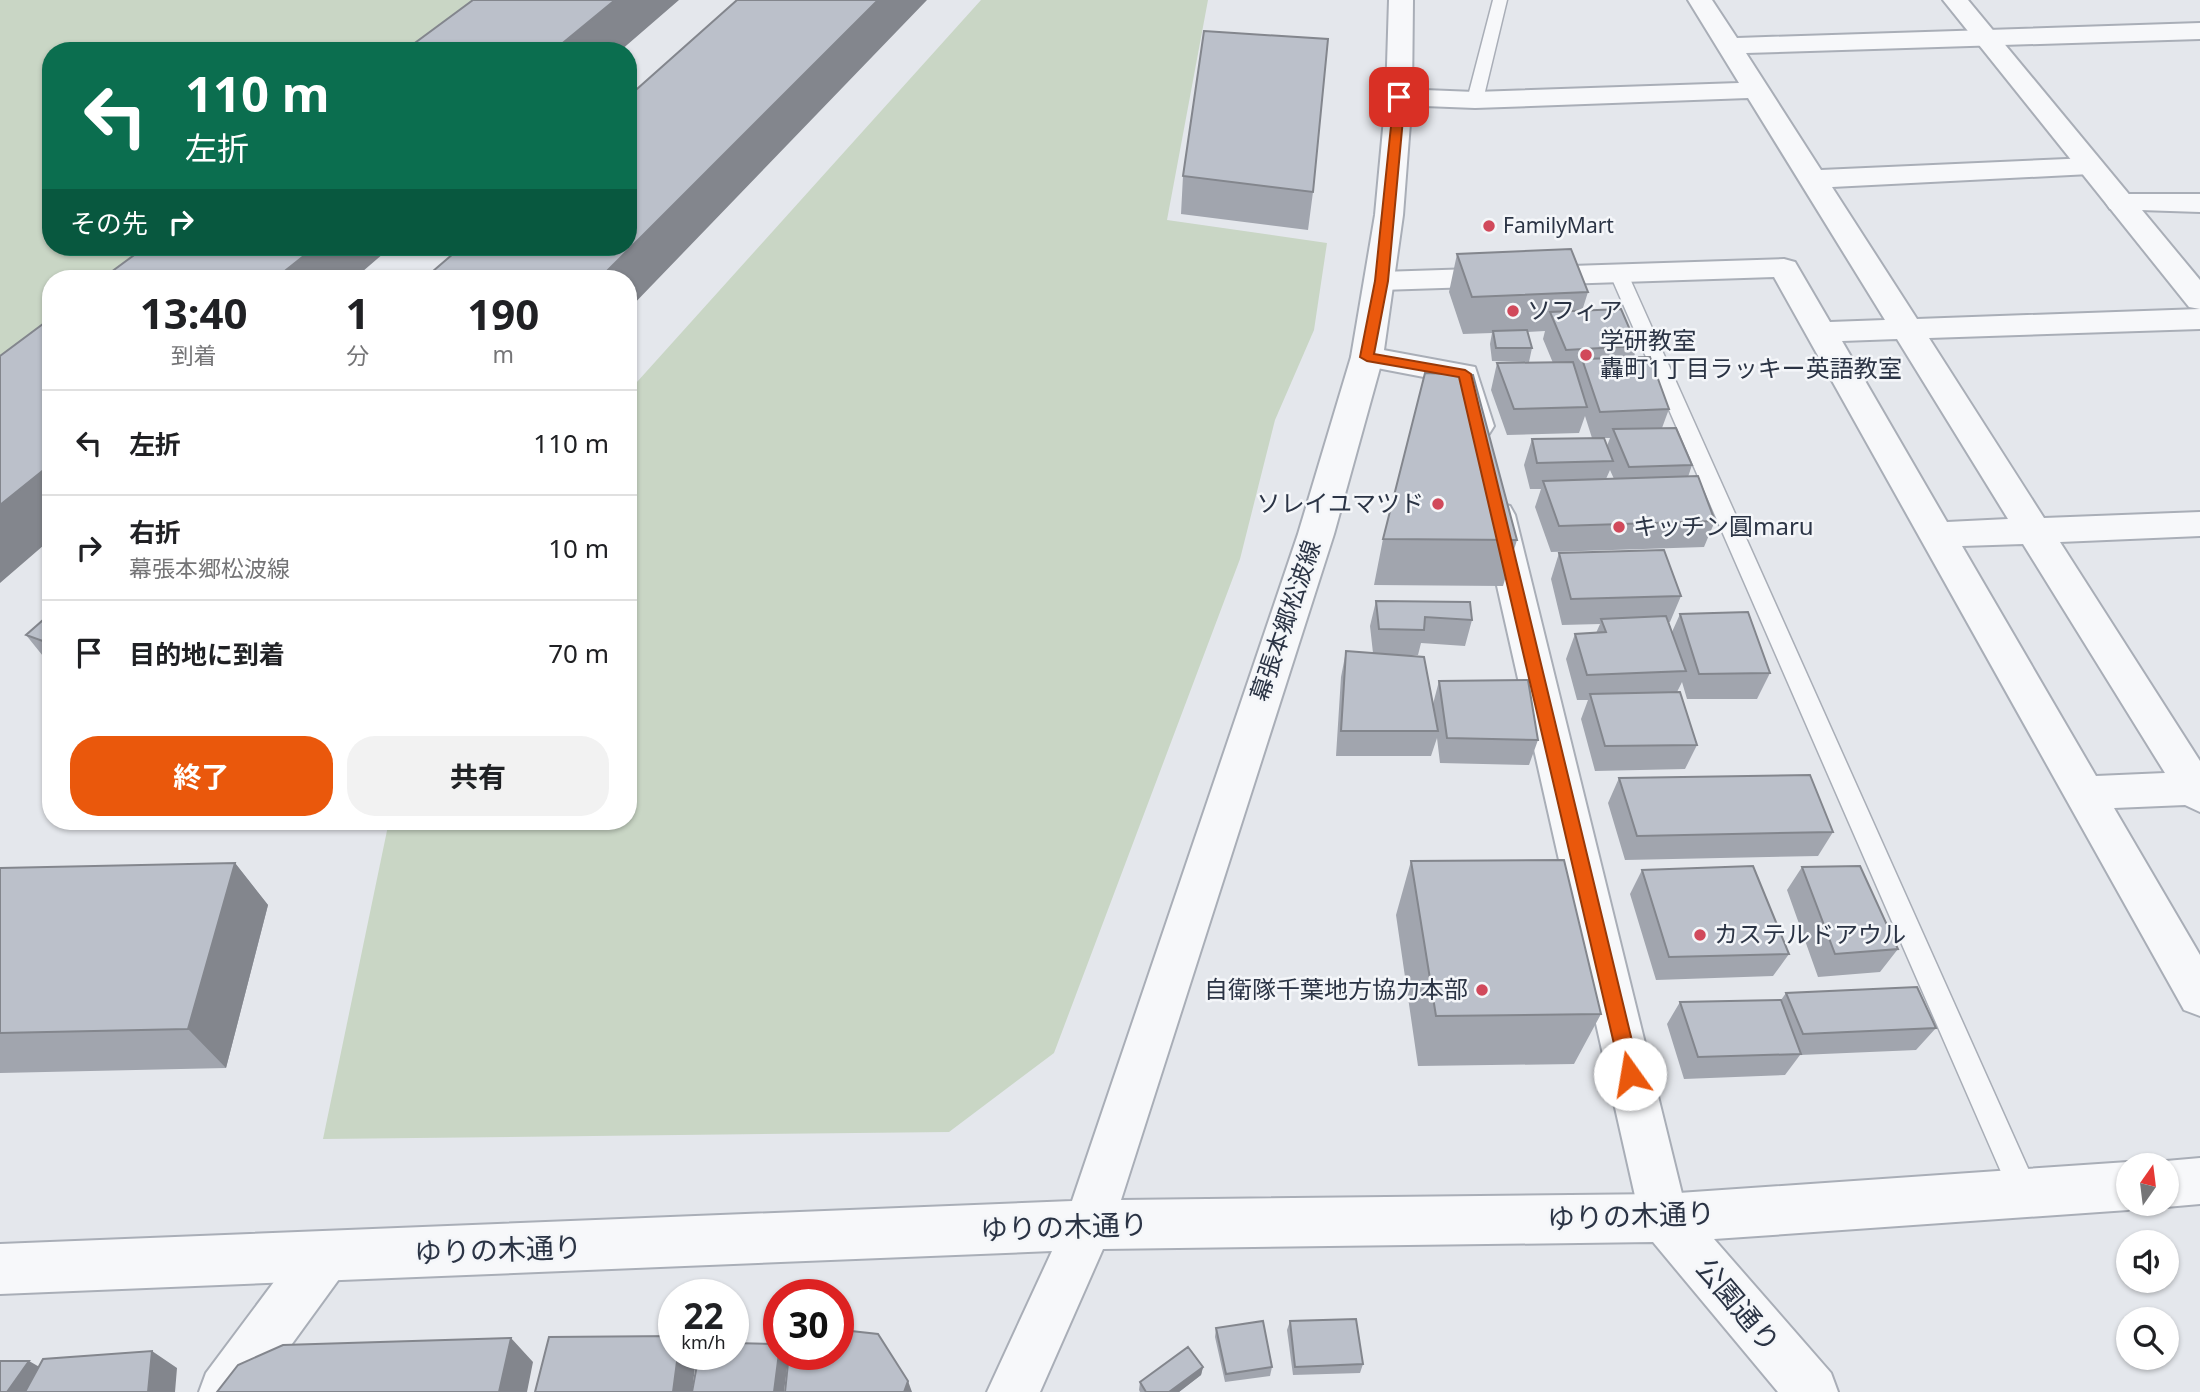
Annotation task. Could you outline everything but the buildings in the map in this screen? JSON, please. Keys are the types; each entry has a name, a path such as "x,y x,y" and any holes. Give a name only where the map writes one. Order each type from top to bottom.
{"street":[{"name":"幕張本郷松波線","path":"1013,1392 1089,1225 1258,702 1316,534 1367,357 1381,281 1399,97 1401,0"},
{"path":"1700,0 2199,791"},
{"path":"1955,0 2200,300"},
{"path":"1728,46 2200,31"},
{"path":"1399,97 1475,100 1756,90"},
{"path":"1812,179 2090,166"},
{"path":"2120,203 2200,203"},
{"path":"1381,281 1784,268 2200,996"},
{"path":"1821,332 2200,319"},
{"path":"1367,357 1465,374 1664,1218"},
{"path":"1936,534 2200,524"},
{"path":"2084,793 2199,791"},
{"path":"2179,1183 2200,1181"},
{"name":"ゆりの木通り","path":"0,1269 1089,1225 1664,1218 2116,1187"},
{"name":"公園通り","path":"1664,1218 1812,1392"},
{"path":"225,1392 324,1257"}],"lane":[{"path":"1475,100 1500,0"},
{"path":"1618,272 2025,1194"}],"green space":[{"path":"0,0 512,0 457,42 42,42 42,256 177,256 159,270 42,270 42,360 0,391"},
{"path":"981,0 1208,0 1167,220 1327,243 1314,330 1275,420 1240,559 1054,1053 949,1132 323,1139 387,830 637,830 637,382"}],"place":[{"name":"FamilyMart","path":"1489,226"},
{"name":"ソフィア","path":"1513,311"},
{"name":"学研教室 轟町1丁目ラッキー英語教室","path":"1586,355"},
{"name":"ソレイユマツド","path":"1438,504"},
{"name":"キッチン圓maru","path":"1619,527"},
{"name":"カステルドアウル","path":"1700,935"},
{"name":"自衛隊千葉地方協力本部","path":"1482,990"}],"route":[{"path":"1399,97 1381,281 1367,357 1465,374 1630,1074"}]}
